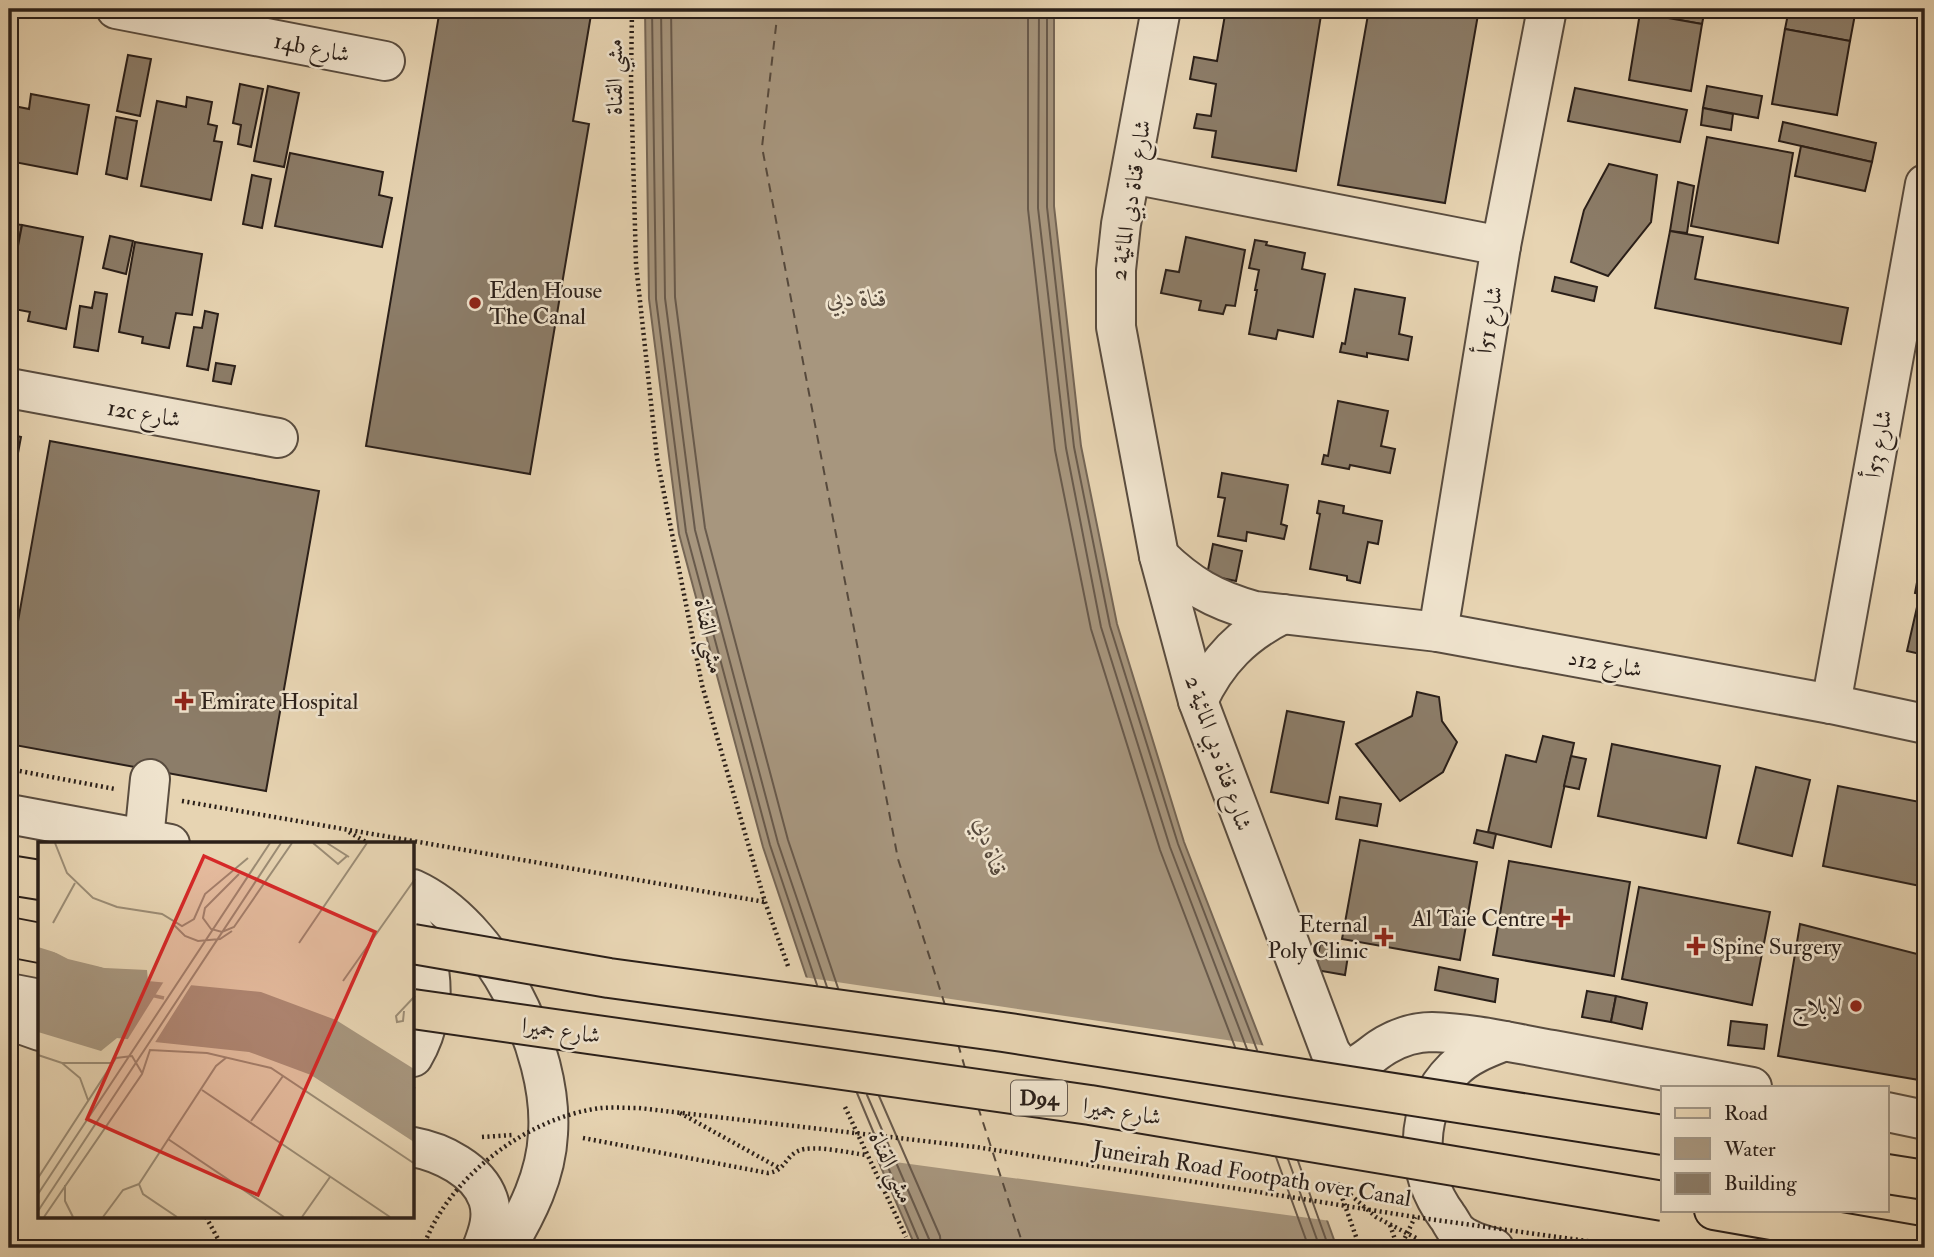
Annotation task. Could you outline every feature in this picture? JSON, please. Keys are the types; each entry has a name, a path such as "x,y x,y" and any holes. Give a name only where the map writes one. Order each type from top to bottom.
{"main road":[{"path":"9,875 38,880"},
{"path":"9,937 38,943"},
{"path":"415,944 609,978 1003,1032 1661,1135"},
{"name":"شارع جميرا","path":"415,1009 1090,1105 1661,1201"},
{"path":"1888,1174 1925,1180"},
{"path":"1725,1212 1925,1247"}],"street":[{"name":"14b شارع","path":"116,9 385,61"},
{"name":"شارع قناة دبي المائية 2","path":"1161,9 1121,224 1115,270 1116,327 1159,556 1198,701 1335,1060 1343,1065 1353,1066 1362,1063 1383,1046 1414,1033 1432,1032 1506,1041 1747,1086"},
{"name":"شارع 51أ","path":"1438,632 1501,246 1547,9"},
{"path":"1132,174 1501,246"},
{"name":"شارع 53أ","path":"1831,704 1925,184"},
{"name":"12c شارع","path":"9,388 278,438"},
{"name":"شارع 12د","path":"1159,556 1179,575 1202,591 1255,611 1438,632 1831,704 1925,724"},
{"path":"1198,701 1216,668 1240,640 1260,625 1283,614"},
{"path":"9,814 157,842 149,787"},
{"path":"415,890 444,906 491,959 511,992 527,1027 539,1064 548,1101 548,1134 539,1182 529,1209 506,1248"},
{"path":"415,934 425,957 430,980 430,1012 422,1042 415,1054"},
{"path":"9,993 38,999"},
{"path":"9,1020 38,1030"},
{"path":"1494,1248 1459,1233 1439,1205 1426,1178 1421,1149 1425,1120 1436,1092 1454,1069 1478,1051 1506,1041"},
{"path":"1888,1112 1925,1120"},
{"path":"415,1148 457,1164 474,1179 488,1198 490,1225 482,1248"}],"path":[{"name":"مشي القناة","path":"632,9 631,82 636,264 657,458 702,685 765,902 792,975"},
{"path":"9,769 149,787 345,830 765,902"},
{"path":"345,830 366,842"},
{"name":"مشي القناة","path":"841,1096 906,1237"},
{"name":"Juneirah Road Footpath over Canal","path":"423,1248 429,1230 449,1198 501,1149 531,1131 564,1117 601,1108 639,1108 976,1147 1415,1217 1636,1248"},
{"path":"680,1113 781,1169"},
{"path":"478,1137 572,1135 762,1173 781,1169 793,1154 805,1149 867,1155"},
{"path":"1337,1183 1356,1201 1389,1224 1419,1239"},
{"path":"1399,1248 1415,1217"},
{"path":"207,1218 223,1248"},
{"path":"1389,1224 1399,1248"}],"water":[{"name":"قناة دبي","path":"645,9 1054,9 1054,206 1081,446 1117,624 1184,842 1282,1096 1337,1248 916,1248 834,1059 763,847 679,534 649,299"}],"pier":[{"path":"803,977 1267,1046 1331,1221 873,1159 831,1061"}],"building":[{"name":"Eden House The Canal","path":"440,9 592,9 573,121 589,124 530,474 366,446"},
{"path":"1226,9 1322,9 1296,171 1212,157 1216,131 1194,128 1197,114 1211,116 1216,84 1190,79 1194,57 1217,61"},
{"path":"1369,9 1479,9 1445,203 1338,185"},
{"path":"1641,9 1705,9 1702,24 1640,13"},
{"path":"1789,9 1856,9 1850,41 1785,29"},
{"path":"1640,13 1702,24 1691,91 1629,80"},
{"path":"1785,29 1850,41 1837,115 1772,104"},
{"path":"128,55 151,59 140,116 117,111"},
{"path":"240,84 263,89 251,147 238,144 241,125 233,123"},
{"path":"268,86 299,93 284,167 254,161"},
{"path":"1707,86 1762,96 1758,118 1703,108"},
{"path":"1575,88 1687,110 1680,142 1568,121"},
{"path":"31,94 89,105 77,174 9,161 9,105 29,109"},
{"path":"187,97 212,102 208,124 217,126 214,141 222,142 211,200 141,186 157,101 186,107"},
{"path":"1703,108 1733,114 1731,130 1701,125"},
{"path":"116,117 137,121 127,179 106,174"},
{"path":"1783,122 1876,143 1872,162 1779,141"},
{"path":"1707,137 1793,153 1778,243 1691,226"},
{"path":"1801,146 1872,162 1865,191 1795,176"},
{"path":"290,153 383,172 379,195 392,198 382,247 275,226"},
{"path":"1609,164 1657,175 1651,222 1608,276 1571,262 1584,210"},
{"path":"252,175 271,179 262,228 243,224"},
{"path":"1678,182 1694,186 1687,233 1670,231"},
{"path":"9,223 22,225 9,293"},
{"path":"22,225 83,237 66,329 28,321 30,312 9,308 9,293"},
{"path":"1670,231 1703,237 1695,279 1848,308 1841,344 1655,308"},
{"path":"110,236 133,241 126,274 103,268"},
{"path":"1186,237 1245,250 1235,306 1226,305 1223,314 1199,310 1201,301 1161,293 1166,270 1179,272"},
{"path":"1255,240 1305,253 1302,269 1325,274 1313,337 1278,330 1276,339 1249,334 1259,270 1249,268"},
{"path":"135,242 202,254 192,315 176,313 169,348 142,343 143,337 119,332"},
{"path":"1555,277 1597,287 1594,301 1552,291"},
{"path":"1355,289 1405,298 1399,334 1412,337 1408,360 1367,353 1367,357 1340,352 1342,343 1345,344"},
{"path":"95,292 107,294 98,351 74,347 80,306 92,308"},
{"path":"205,311 218,314 208,370 187,366 194,327 202,328"},
{"path":"216,363 235,366 231,384 213,381"},
{"path":"1338,401 1388,411 1381,446 1395,449 1390,473 1350,465 1349,469 1322,464 1324,455 1328,456"},
{"path":"9,434 21,437 9,501"},
{"path":"50,441 319,491 266,791 9,744 9,672"},
{"path":"1222,473 1288,485 1281,524 1287,526 1284,539 1247,532 1246,541 1218,536 1225,498 1218,497"},
{"path":"1319,501 1344,506 1343,513 1382,521 1378,544 1368,542 1360,583 1347,580 1347,576 1310,569 1320,514 1317,513"},
{"path":"1925,520 1925,566 1918,564"},
{"path":"1213,544 1242,551 1236,581 1207,575"},
{"path":"1918,577 1925,579 1925,595 1915,593"},
{"path":"1920,594 1925,595 1925,655 1907,651"},
{"path":"1417,692 1439,697 1442,721 1457,742 1443,772 1400,801 1356,744 1412,716"},
{"path":"1287,711 1344,722 1328,803 1271,792"},
{"path":"1543,736 1574,743 1551,847 1488,832 1506,755 1536,762"},
{"path":"1612,744 1720,766 1706,838 1598,816"},
{"path":"1571,756 1586,759 1579,789 1564,786"},
{"path":"1756,767 1810,780 1792,856 1738,843"},
{"path":"1838,786 1925,803 1925,887 1823,866"},
{"path":"1340,797 1381,804 1377,826 1336,819"},
{"path":"1477,830 1496,834 1493,848 1474,843"},
{"path":"1360,840 1477,862 1460,960 1342,939"},
{"name":"Al Taie Centre","path":"1509,861 1630,882 1614,976 1493,955"},
{"name":"Spine Surgery","path":"1639,887 1770,912 1752,1005 1622,979"},
{"name":"لابلاج","path":"1800,924 1925,956 1925,1081 1778,1056"},
{"path":"1320,944 1349,949 1345,975 1316,970"},
{"path":"1439,967 1498,979 1495,1002 1435,990"},
{"path":"1587,991 1616,996 1611,1022 1582,1017"},
{"path":"1616,996 1647,1003 1642,1029 1611,1022"},
{"path":"1731,1021 1767,1025 1764,1049 1728,1045"}],"ferry route":[{"path":"778,9 762,147 898,859 945,1005"},
{"path":"958,1044 965,1068"},
{"path":"978,1107 1024,1248"}],"place":[{"name":"Eden House The Canal","path":"475,303"},
{"name":"Emirate Hospital","path":"184,701"},
{"name":"Al Taie Centre","path":"1561,918"},
{"name":"Eternal Poly Clinic","path":"1384,937"},
{"name":"Spine Surgery","path":"1696,946"},
{"name":"لابلاج","path":"1856,1006"}]}
